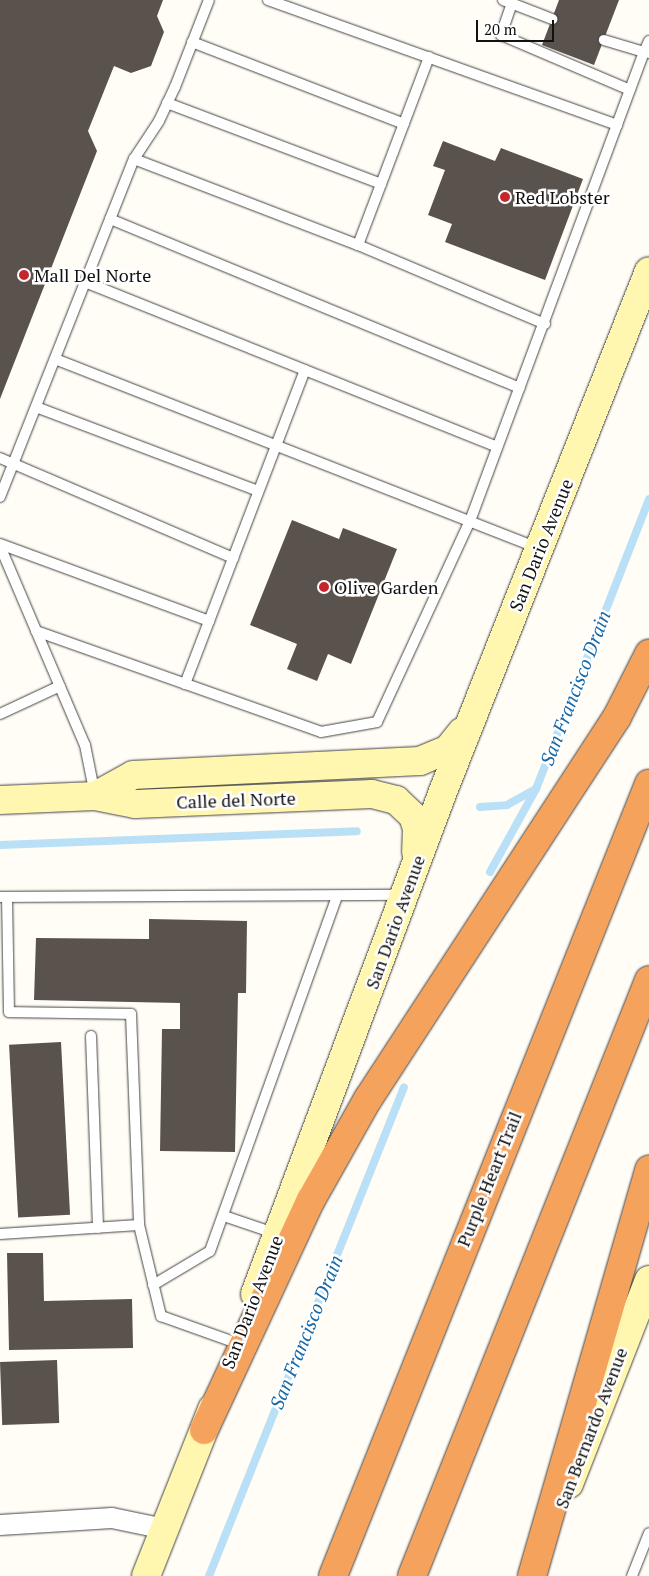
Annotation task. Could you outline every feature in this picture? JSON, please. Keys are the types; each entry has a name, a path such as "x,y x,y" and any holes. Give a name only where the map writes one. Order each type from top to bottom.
{"highway":[{"path":"204,1430 311,1200 368,1099 617,717 649,654"},
{"name":"Purple Heart Trail","path":"333,1576 649,784"},
{"path":"412,1576 649,980"},
{"path":"532,1576 649,1170"}],"main road":[{"name":"San Dario Avenue","path":"146,1576 204,1430 472,718 649,271"},
{"path":"95,796 133,775 420,761 448,749 472,718"},
{"name":"Calle del Norte","path":"0,800 95,796 134,804 387,796 413,816 417,828 415,868"},
{"name":"San Bernardo Avenue","path":"532,1576 649,1280"}],"street":[{"path":"0,1525 112,1518 164,1529"}],"lane":[{"path":"0,497 134,158 167,103 209,0"},
{"path":"268,0 617,125"},
{"path":"552,19 507,2 501,35 630,90"},
{"path":"604,40 647,53"},
{"path":"36,631 321,732 377,722 470,521 545,324 630,90 647,53 649,41"},
{"path":"192,42 404,124"},
{"path":"358,245 430,57"},
{"path":"167,103 381,184"},
{"path":"134,158 358,245 545,324"},
{"path":"110,219 520,388"},
{"path":"85,282 498,447"},
{"path":"55,359 276,444 539,549"},
{"path":"185,684 305,370"},
{"path":"36,407 258,491"},
{"path":"0,458 233,558"},
{"path":"0,545 209,621"},
{"path":"0,545 85,745 95,796"},
{"path":"1,712 60,686"},
{"path":"236,1344 160,1316 139,1225 131,1014 9,1012 4,897 405,895"},
{"path":"153,1285 210,1251 337,896"},
{"path":"91,1036 98,1228"},
{"path":"224,1216 278,1234"},
{"path":"0,1234 139,1225"},
{"path":"632,1576 649,1533"}],"building":[{"name":"Mall Del Norte","path":"0,0 163,0 157,16 164,32 151,66 131,73 114,66 88,131 97,151 0,399"},
{"path":"559,0 619,0 594,65 542,45"},
{"name":"Red Lobster","path":"443,141 495,161 501,148 583,179 545,280 445,242 452,224 428,215 445,170 433,166"},
{"name":"Olive Garden","path":"292,520 339,539 343,528 397,549 351,664 328,654 317,681 287,669 297,644 250,625"},
{"path":"149,919 247,921 246,993 238,993 235,1152 160,1151 162,1029 180,1029 180,1003 34,1000 36,938 149,939"},
{"path":"61,1042 70,1215 18,1217 9,1045"},
{"path":"7,1253 43,1253 44,1301 132,1299 133,1348 9,1350"},
{"path":"57,1360 59,1423 2,1425 0,1362"}],"waterway":[{"name":"San Francisco Drain","path":"490,872 536,789 649,499"},
{"path":"480,807 507,805 536,789"},
{"path":"0,845 357,831"},
{"name":"San Francisco Drain","path":"209,1576 404,1087"}],"place":[{"name":"Red Lobster","path":"505,197"},
{"name":"Mall Del Norte","path":"24,275"},
{"name":"Olive Garden","path":"324,587"}]}
